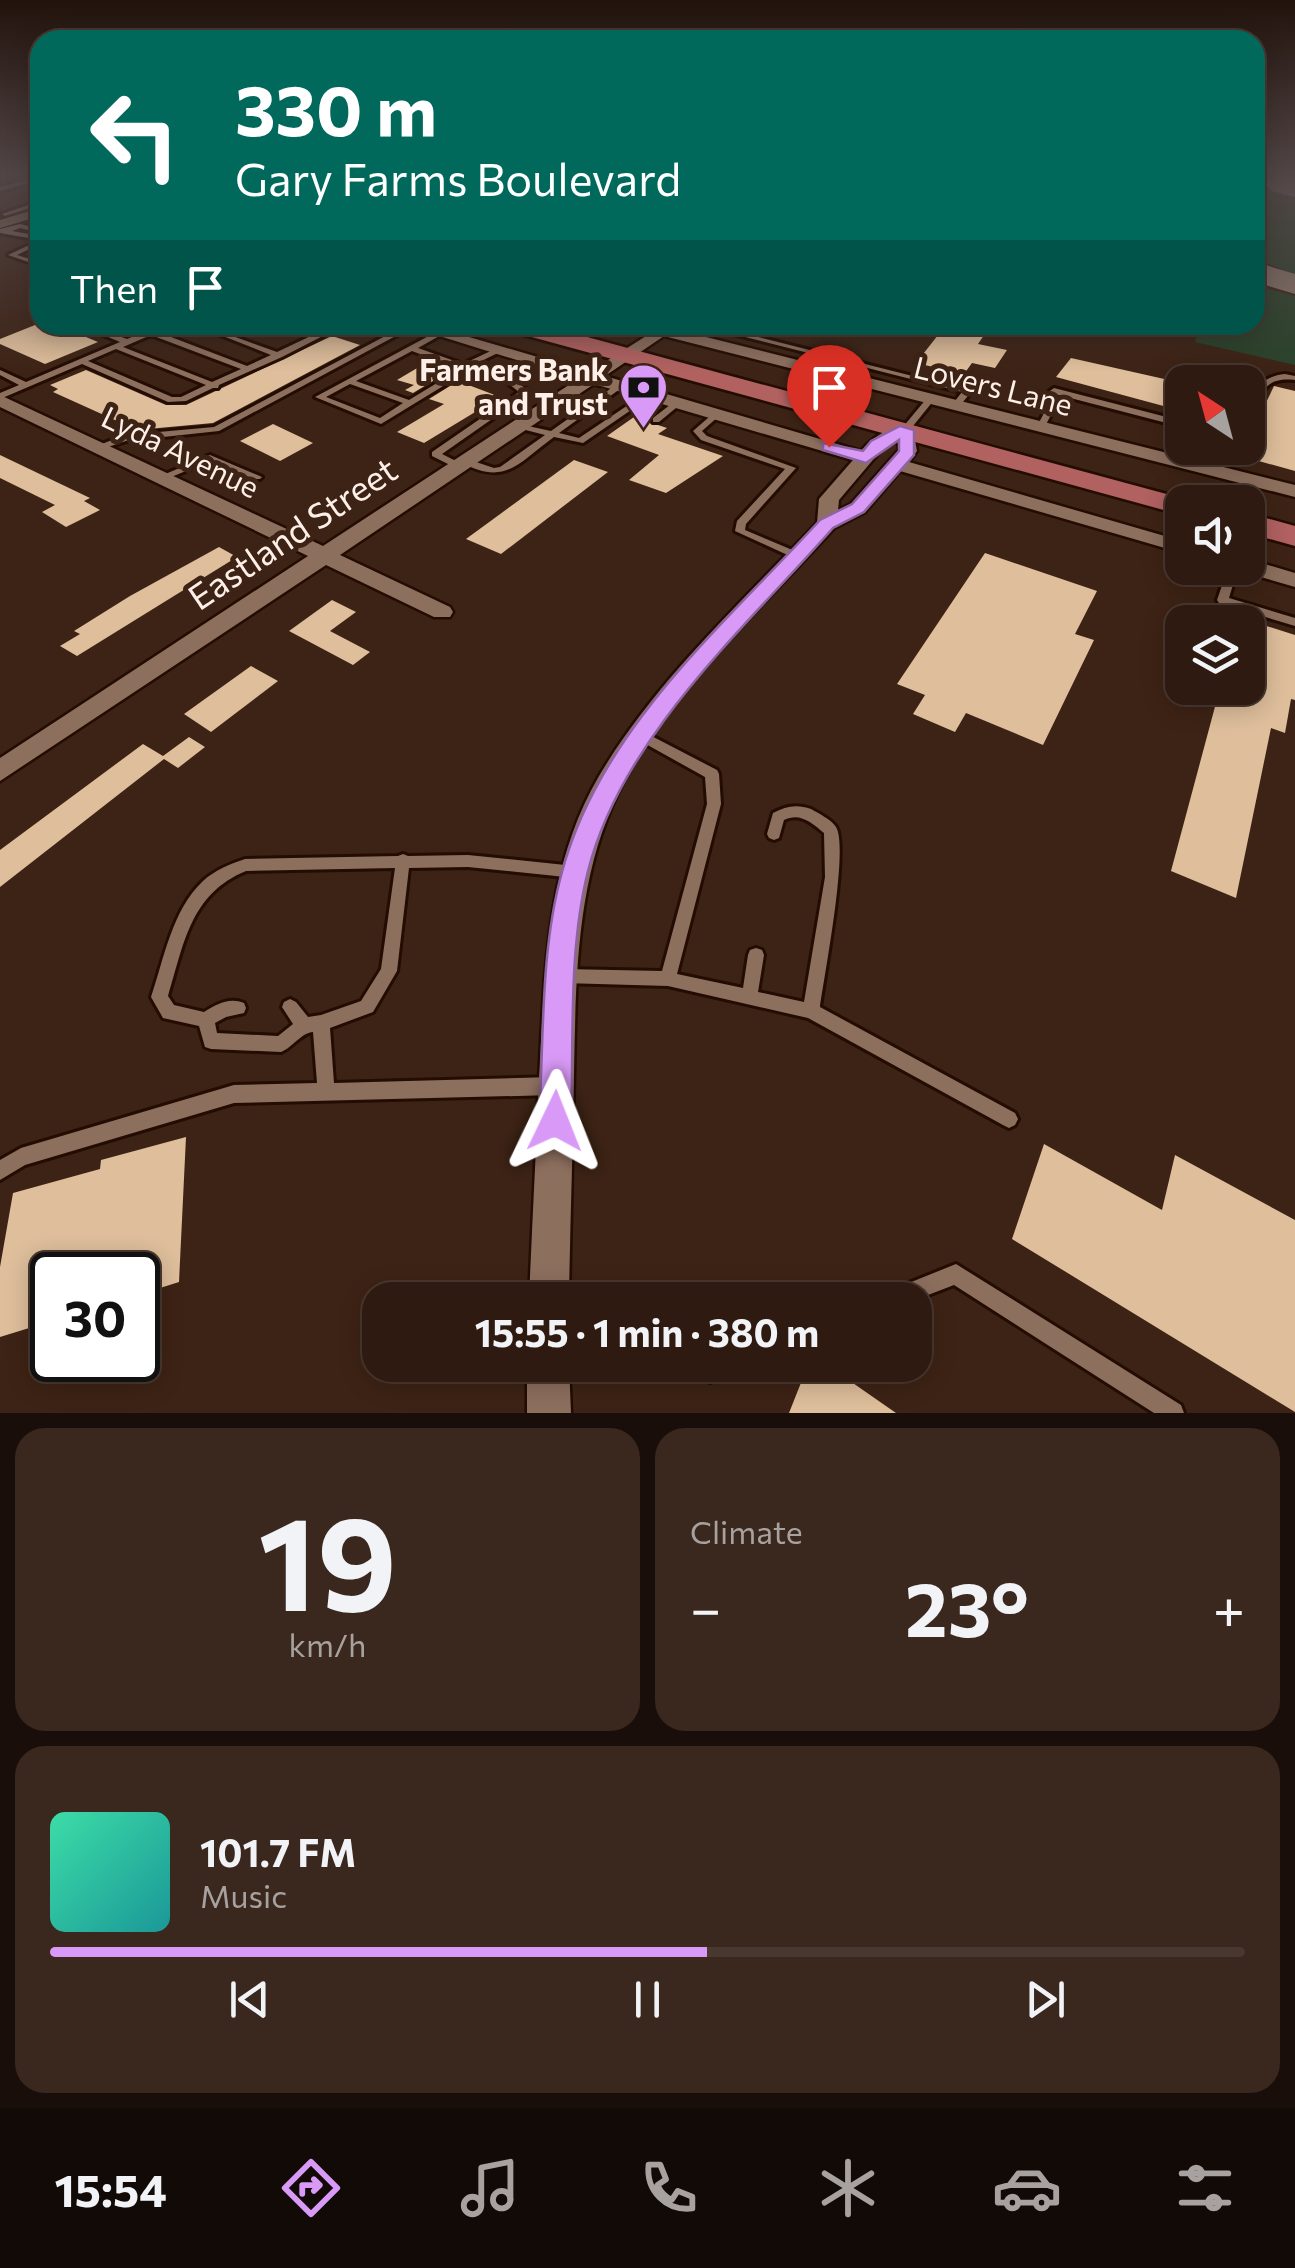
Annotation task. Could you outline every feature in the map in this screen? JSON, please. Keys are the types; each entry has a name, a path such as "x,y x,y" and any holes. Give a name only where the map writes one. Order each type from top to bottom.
{"main road":[{"path":"553,335 1165,500"},
{"path":"1265,528 1295,536"}],"street":[{"path":"444,335 866,458"},
{"path":"624,354 657,335"},
{"name":"Lovers Lane","path":"682,335 873,377 930,400 1040,428 1165,452"},
{"name":"Eastland Street","path":"0,772 624,354"},
{"name":"Lyda Avenue","path":"0,398 442,612"},
{"path":"550,1282 560,976 575,872 607,786 640,736 798,556 827,524 858,508 908,451 906,430 877,444 828,499 827,524"},
{"path":"896,464 1165,543"},
{"name":"Lovers Lane","path":"1199,465 1295,491"},
{"path":"1265,571 1295,580"},
{"path":"548,1382 549,1413"}],"lane":[{"path":"30,243 10,255 30,261"},
{"path":"0,398 144,335"},
{"path":"159,335 249,370"},
{"path":"224,335 279,355"},
{"path":"81,362 170,400 214,386 320,335"},
{"path":"100,447 125,438 216,430 393,335"},
{"path":"435,335 319,398 380,421 498,352"},
{"path":"735,335 873,377 968,391 955,406"},
{"path":"110,336 214,386"},
{"path":"382,341 468,367"},
{"path":"536,363 509,380 525,392 435,454 497,472 617,388"},
{"path":"0,372 25,386"},
{"path":"1265,380 1274,376 1295,378"},
{"path":"349,382 410,404"},
{"path":"1040,428 1047,415 1043,398 1054,391 1165,420"},
{"path":"517,425 580,441 649,395"},
{"path":"906,430 930,400"},
{"path":"656,420 678,403"},
{"path":"716,414 700,426 698,434 791,468 741,523 740,531 798,556"},
{"path":"161,478 210,458 257,477"},
{"path":"1206,470 1208,465"},
{"path":"1227,585 1222,600 1295,622"},
{"path":"640,736 712,774 714,804 668,978"},
{"path":"774,834 778,817 798,811 812,814 831,831 832,877 811,1011"},
{"path":"238,1008 222,1009 206,1020 169,1012 159,997 198,889 220,872 245,865 402,860 468,861 575,872"},
{"path":"206,1020 211,1041 281,1044 312,1024 366,1008 389,971 402,860"},
{"path":"750,994 756,955"},
{"path":"560,976 668,978 811,1011 1009,1119"},
{"path":"290,1007 312,1024 326,1090"},
{"path":"0,1171 22,1157 234,1094 556,1086"},
{"path":"932,1284 956,1274 1173,1413"}],"green space":[{"path":"1265,240 1295,240 1295,275 1265,262"},
{"path":"1265,288 1295,296 1295,365 1195,342 1197,335 1265,335"}],"building":[{"path":"30,327 30,335 81,335 98,342 45,364 0,344 0,339"},
{"path":"938,335 984,335 978,344 1007,350 995,368 972,363 964,374 916,363"},
{"path":"332,336 360,345 213,423 137,430 53,392 58,389 50,385 86,370 166,405 186,405"},
{"path":"1071,358 1165,379 1165,406 1056,377"},
{"path":"429,361 451,370 413,393 405,390 414,385 397,380"},
{"path":"458,381 500,397 424,443 397,432 444,404 429,399"},
{"path":"1274,386 1295,391 1295,471 1265,463 1265,405"},
{"path":"634,417 667,428 658,434 723,456 666,493 629,480 659,455 607,436"},
{"path":"273,424 313,443 280,461 240,441"},
{"path":"0,455 90,498 84,501 100,510 66,527 42,512 55,505 0,478"},
{"path":"574,460 608,472 501,554 466,539"},
{"path":"219,547 237,557 77,656 60,646 80,634 74,631 130,596"},
{"path":"985,553 1097,591 1075,634 1094,640 1043,745 966,713 955,732 913,714 925,695 897,684"},
{"path":"332,600 356,612 330,631 370,652 353,665 289,631"},
{"path":"1265,626 1295,635 1295,700 1291,699 1285,733 1271,728 1236,898 1171,871 1215,705 1265,705"},
{"path":"251,666 278,681 211,732 184,714"},
{"path":"189,737 205,747 178,768 164,759 0,887 0,850 143,744 163,756"},
{"path":"186,1137 179,1282 160,1288 160,1252 30,1252 30,1328 0,1337 0,1267 13,1193 100,1169 101,1160"},
{"path":"1044,1144 1162,1210 1175,1155 1295,1220 1295,1412 1012,1239"},
{"path":"801,1382 851,1382 896,1413 789,1413"}],"taxiway":[{"path":"1265,275 1295,284"}],"place":[{"name":"Farmers Bank and Trust","path":"643,430"}],"route":[{"path":"555,1121 561,953 567,906 590,823 607,786 647,725 827,524 858,508 908,451 906,430 877,444 866,458 829,447"}]}
